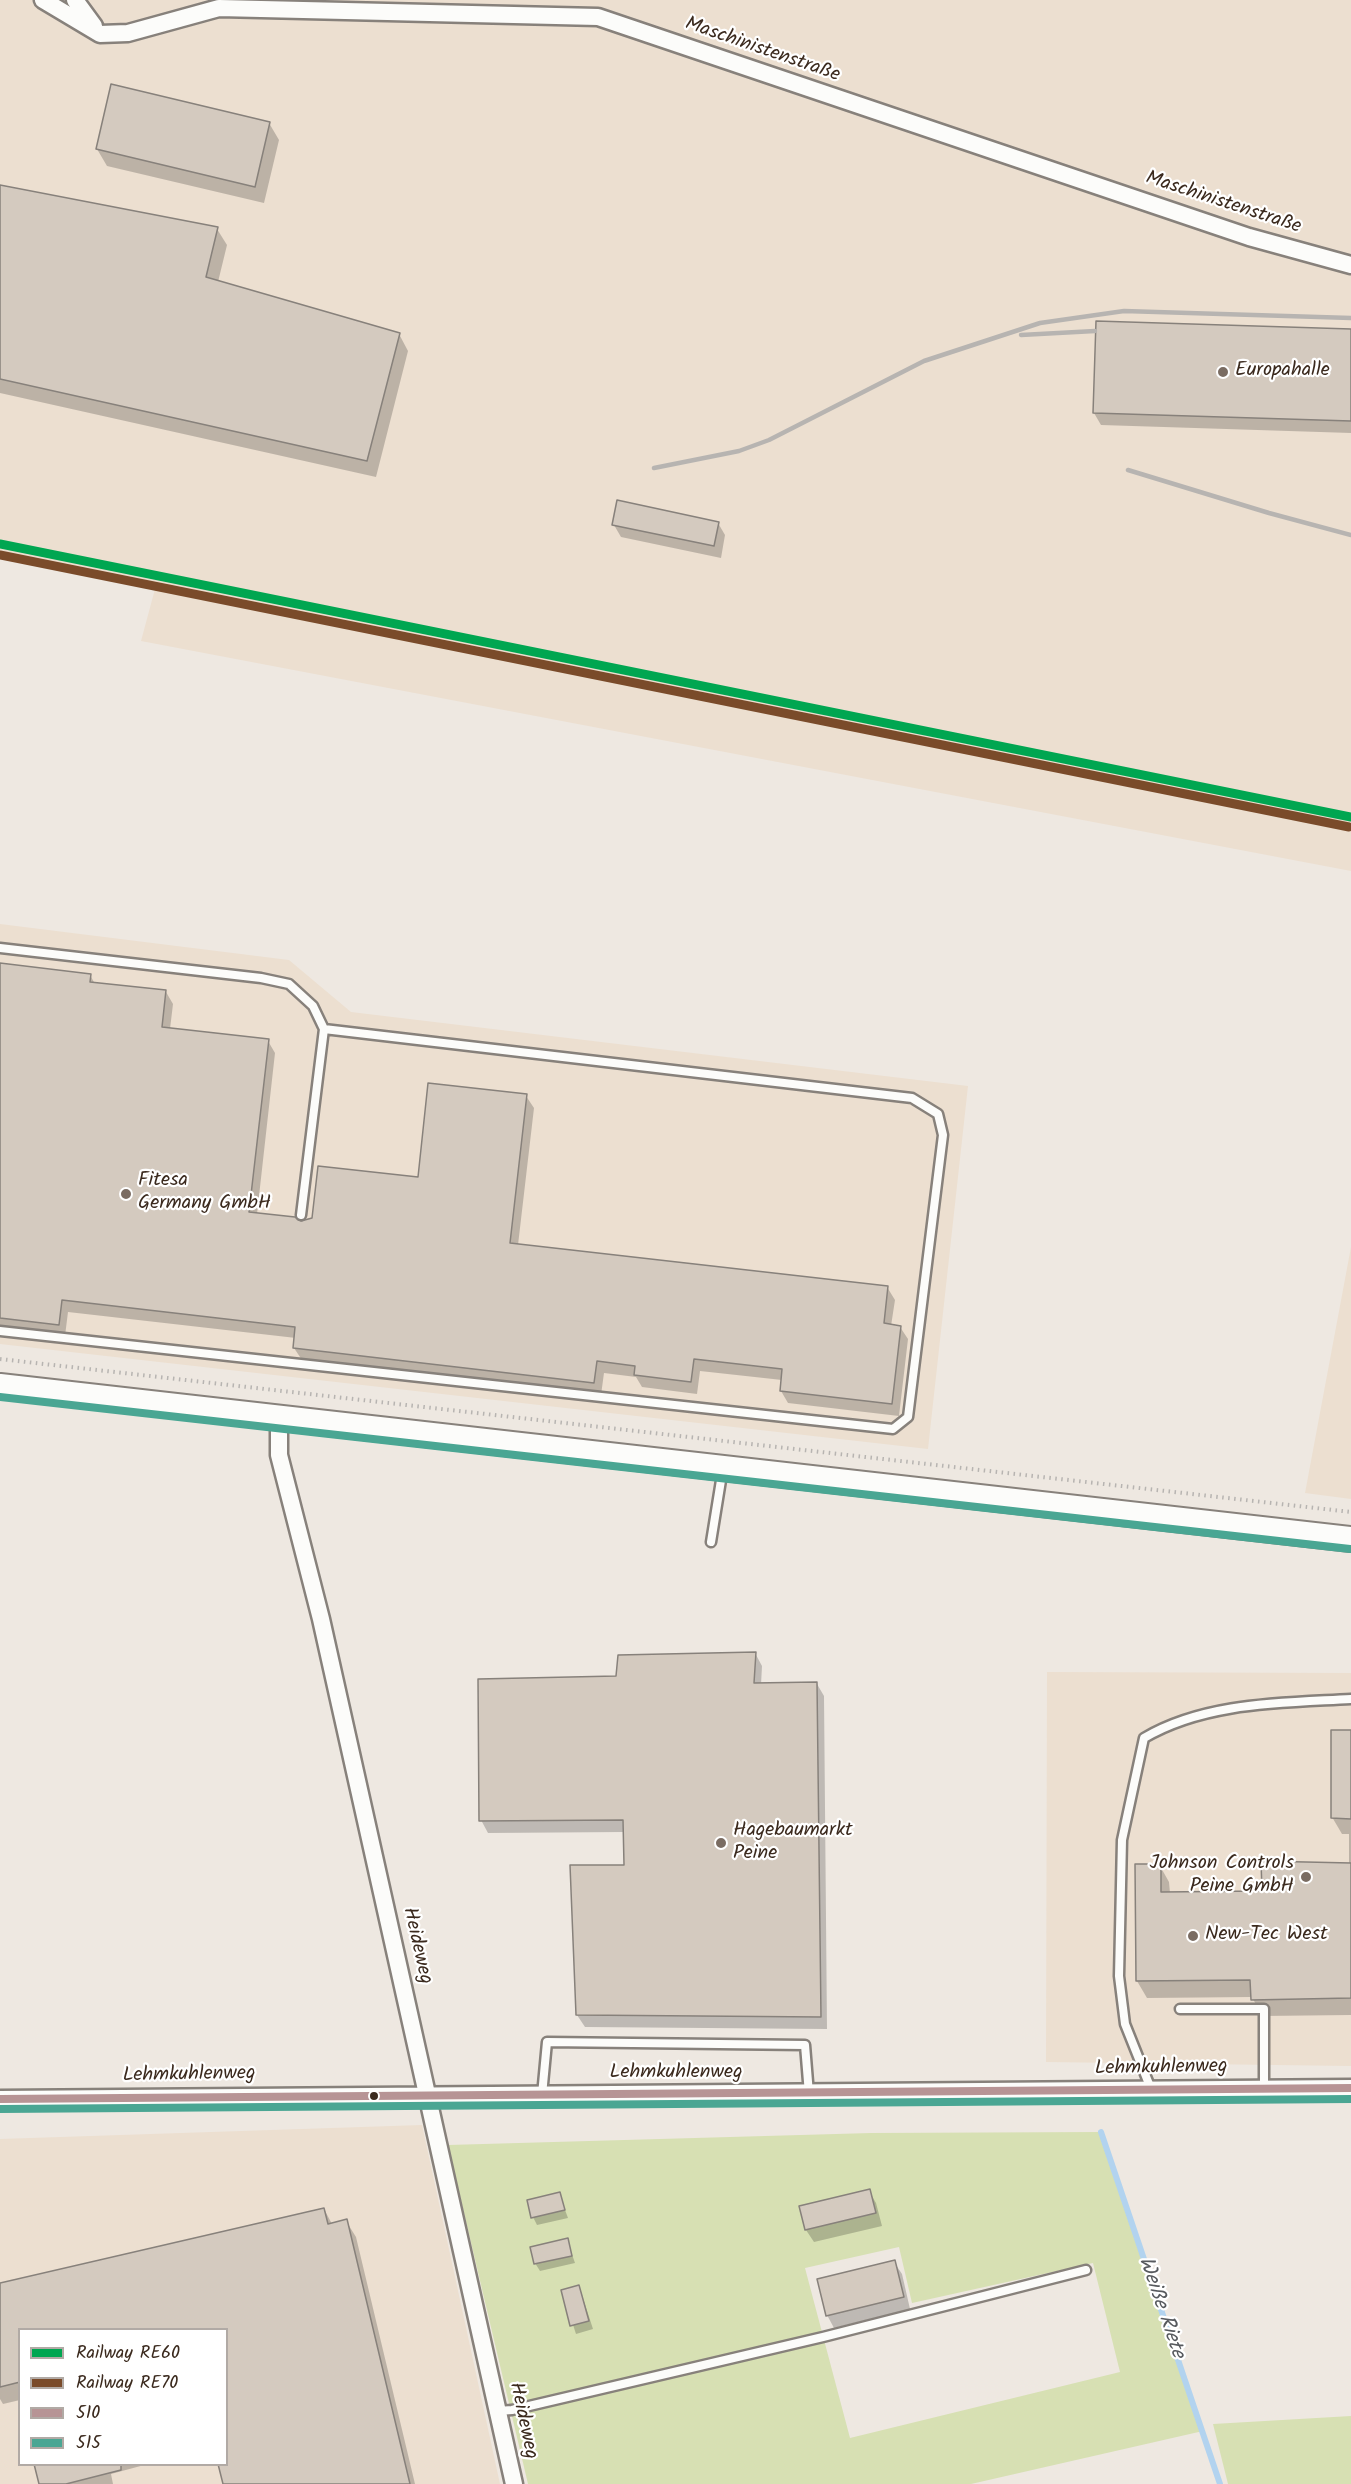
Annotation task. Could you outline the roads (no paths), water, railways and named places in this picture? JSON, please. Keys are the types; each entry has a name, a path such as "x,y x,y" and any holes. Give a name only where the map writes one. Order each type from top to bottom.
{"main road":[{"path":"0,1386 1351,1539"}],"street":[{"path":"43,0 100,34"},
{"path":"75,0 100,34"},
{"name":"Maschinistenstraße","path":"100,34 128,33 219,8 598,18 1250,237 1351,265"},
{"name":"Heideweg","path":"279,1418 279,1455 321,1619 514,2484"},
{"name":"Lehmkuhlenweg","path":"0,2099 428,2095 809,2095 1351,2088"}],"lane":[{"path":"0,948 261,978 289,984 313,1006 324,1029 301,1215"},
{"path":"0,1330 893,1428 908,1417 943,1135 938,1114 912,1098 324,1029"},
{"path":"711,1542 723,1468"},
{"path":"1151,2089 1125,2024 1119,1976 1122,1840 1144,1738 1170,1722 1256,1704 1351,1699"},
{"path":"1180,2009 1264,2009 1264,2089"},
{"path":"542,2095 547,2042 805,2045 809,2095"},
{"path":"498,2411 512,2410 823,2337 1086,2270"}],"waterway":[{"name":"Weiße Riete","path":"1101,2132 1220,2484"}],"railway":[{"path":"654,468 739,451 769,440 924,361 1040,323 1124,311 1351,318"},
{"path":"1021,335 1095,331"},
{"path":"1128,470 1269,513 1351,535"}],"rail line":[{"name":"RE60","path":"0,544 1351,817"},
{"name":"RE70","path":"0,555 1349,827"}],"place":[{"name":"Europahalle","path":"1223,372"},
{"name":"Fitesa Germany GmbH","path":"126,1194"},
{"name":"Hagebaumarkt Peine","path":"721,1843"},
{"name":"Johnson Controls Peine GmbH","path":"1306,1877"},
{"name":"New-Tec West","path":"1193,1936"}]}
